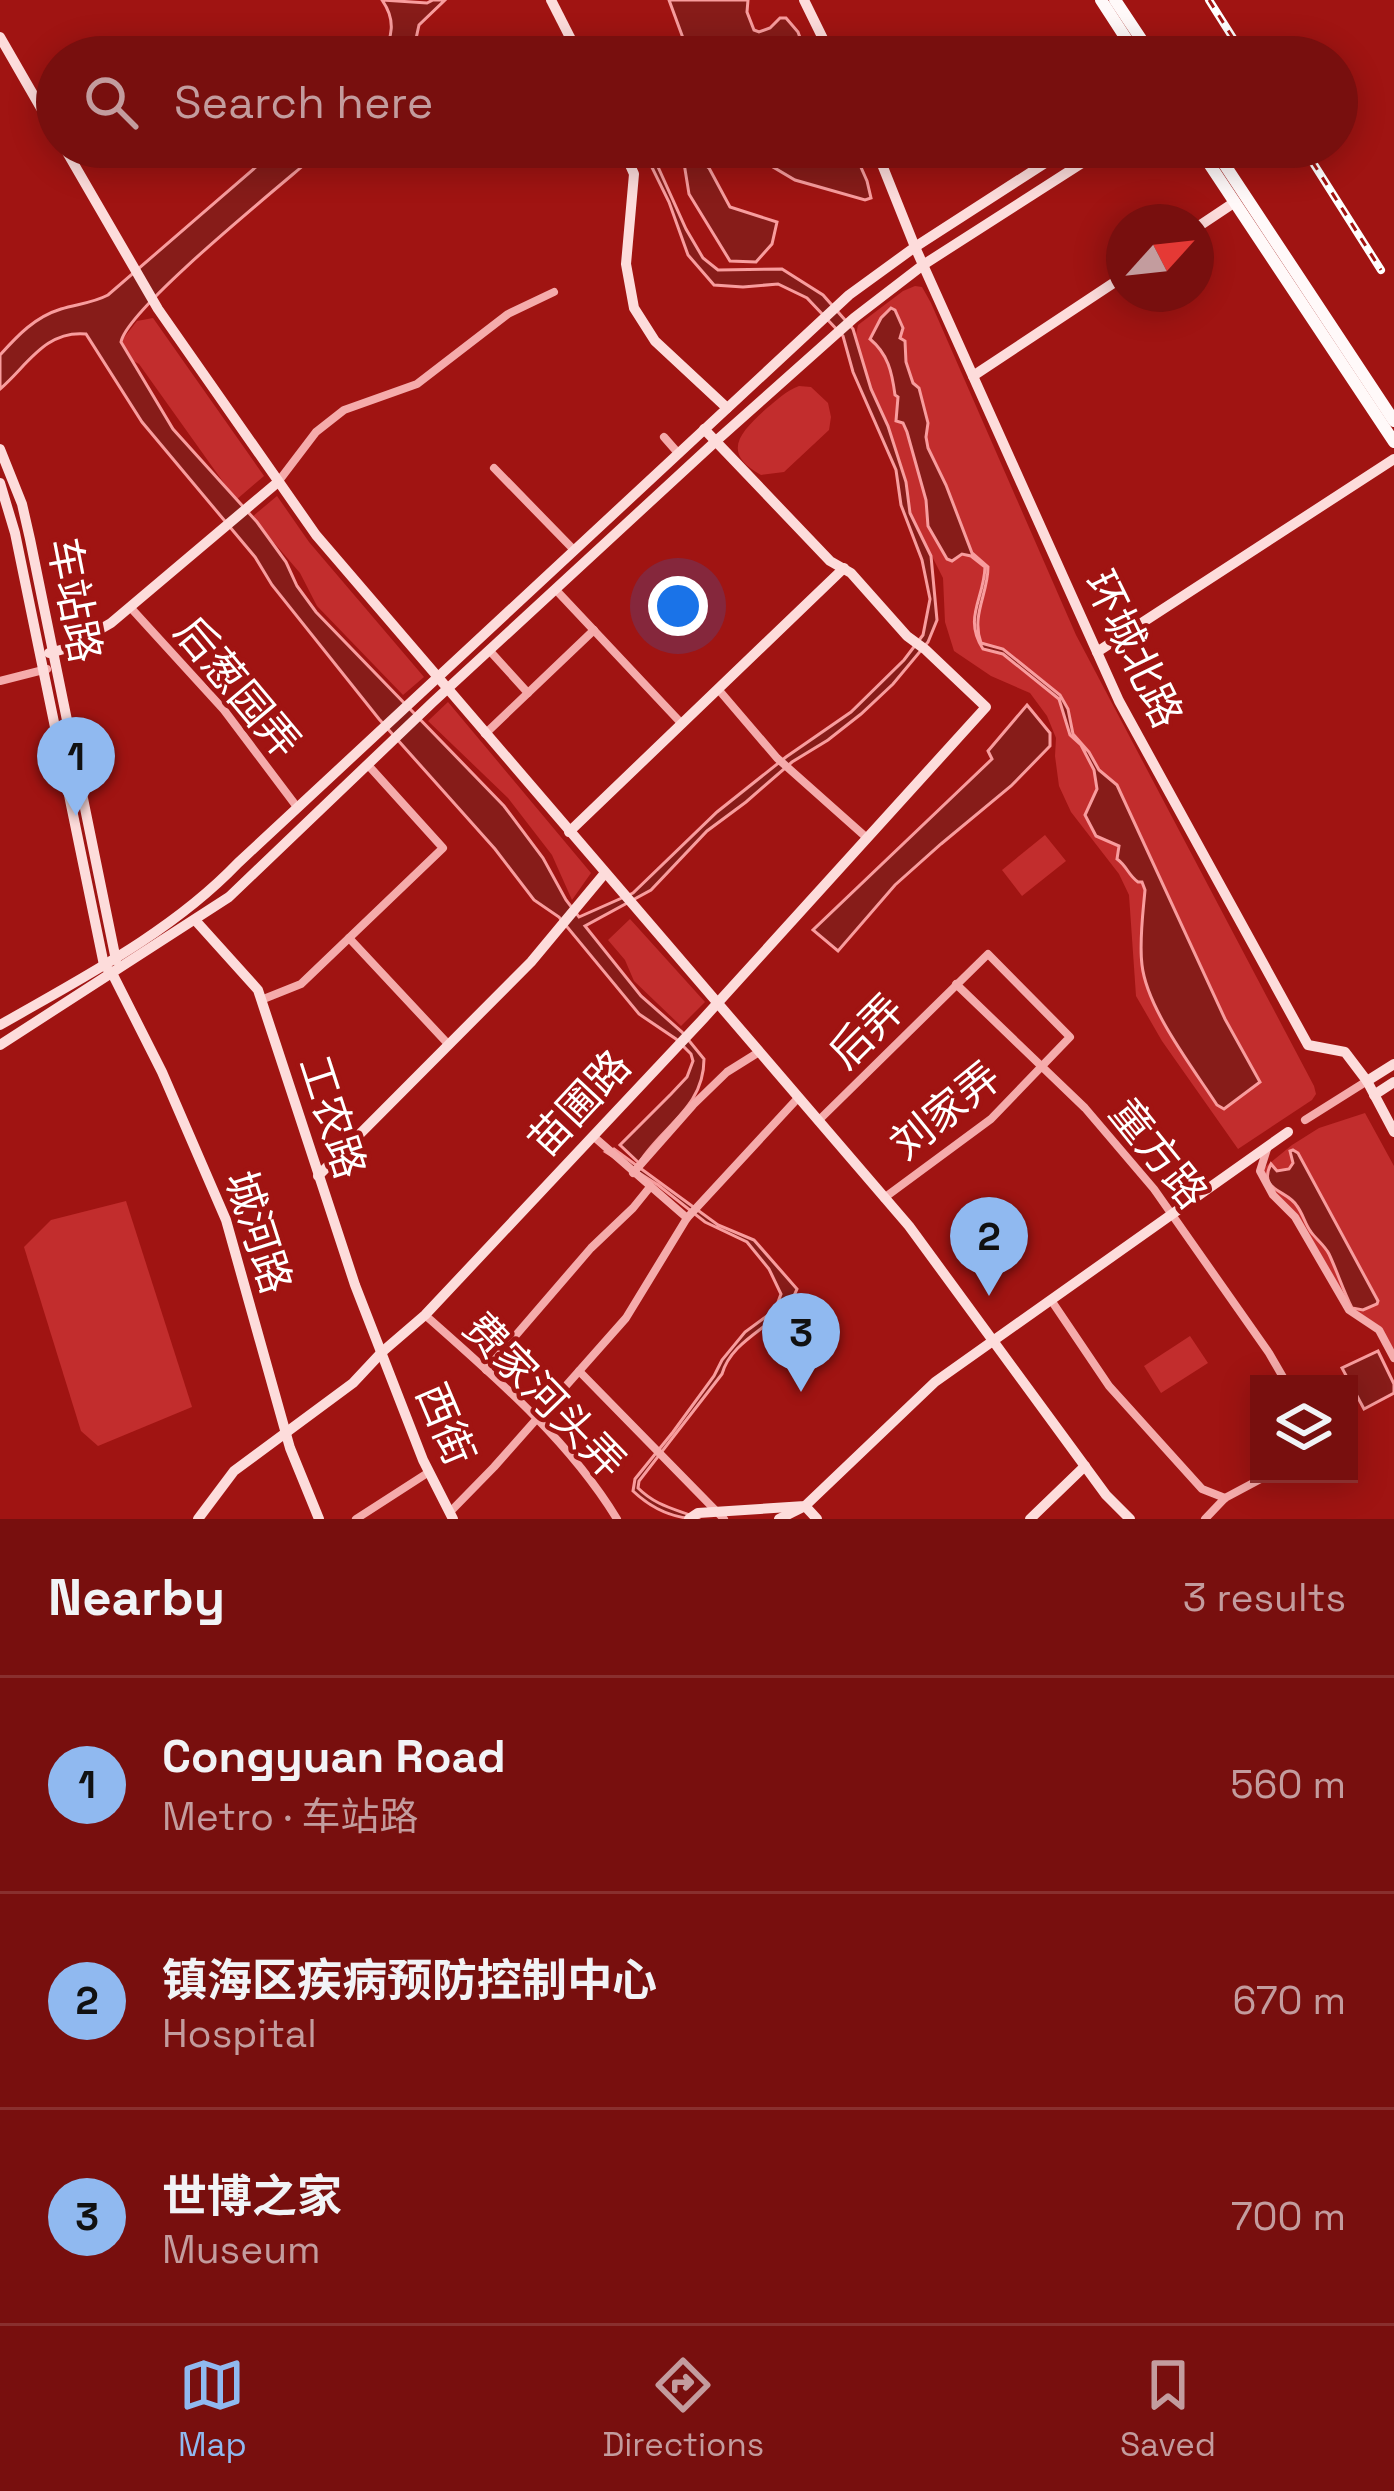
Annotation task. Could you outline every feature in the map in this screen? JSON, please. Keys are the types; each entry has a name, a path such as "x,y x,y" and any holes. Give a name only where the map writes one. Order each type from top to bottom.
{"main road":[{"path":"1100,0 1124,36"},
{"path":"1115,0 1139,36"},
{"path":"1212,168 1394,442"},
{"path":"1228,168 1394,421"}],"street":[{"path":"551,0 569,36"},
{"path":"805,0 822,36"},
{"path":"0,37 36,100"},
{"path":"76,168 158,309 316,535 909,1226 1106,1495 1130,1519"},
{"path":"631,168 626,264 634,308 656,341 727,408"},
{"name":"环城北路","path":"883,168 1119,701 1308,1045 1345,1052 1394,1132"},
{"path":"117,956 209,893 849,295 1038,168"},
{"path":"0,1025 108,970 230,897 489,650 854,318 923,265 1074,168"},
{"path":"1214,216 1235,202"},
{"path":"973,376 1106,288"},
{"path":"46,654 68,648 111,623 278,482 316,432 344,410 417,384 508,314 554,292"},
{"path":"569,832 844,568 830,561 704,429"},
{"path":"664,437 678,453"},
{"name":"车站路","path":"0,449 22,504 48,669 108,970"},
{"path":"1097,652 1394,459"},
{"path":"494,468 574,550"},
{"name":"车站路","path":"0,483 46,654"},
{"name":"苗圃路","path":"198,1519 234,1471 353,1383 425,1315 986,707 907,636 844,568"},
{"path":"556,590 682,724"},
{"name":"后葱园弄","path":"130,607 224,710 297,807"},
{"path":"485,734 594,630"},
{"path":"489,650 529,693"},
{"path":"0,681 48,669"},
{"name":"车站路","path":"48,669 117,956 108,970"},
{"path":"718,689 777,758 867,838"},
{"path":"261,1000 301,984 442,848 368,765"},
{"path":"318,1176 532,962 604,873"},
{"name":"工农路","path":"195,920 258,990 355,1285 382,1352"},
{"path":"349,938 449,1045"},
{"path":"956,984 988,954 1070,1037 1042,1066"},
{"path":"0,1045 108,970"},
{"name":"城河路","path":"108,970 162,1072 226,1220 290,1448 319,1519"},
{"name":"童方路","path":"956,984 1085,1108 1172,1214 1282,1375"},
{"name":"后弄","path":"818,1121 956,984"},
{"path":"633,1173 727,1072 759,1052"},
{"path":"1305,1120 1394,1064"},
{"name":"刘家弄","path":"884,1198 991,1118 1042,1066"},
{"path":"1374,1095 1394,1082"},
{"path":"451,1515 626,1318 687,1218 798,1098"},
{"path":"779,1519 806,1506 935,1382 1288,1132"},
{"path":"593,1136 687,1218"},
{"path":"1268,1147 1260,1171 1274,1195 1295,1217 1349,1310 1379,1330 1394,1358"},
{"path":"487,1370 650,1187"},
{"path":"1051,1300 1109,1386 1202,1489 1225,1498"},
{"name":"费家河头弄","path":"425,1315 487,1370 595,1481 617,1519"},
{"name":"西街","path":"382,1352 451,1515"},
{"path":"579,1371 720,1515"},
{"path":"1030,1519 1085,1466"},
{"path":"356,1519 429,1472"},
{"path":"1205,1519 1225,1498 1253,1483"},
{"path":"689,1519 698,1513 806,1506"},
{"path":"806,1506 817,1519"}],"shaded area":[{"path":"382,0 445,0 419,25 417,36 389,36 389,15"},
{"path":"669,0 748,0 754,30 770,28 786,18 799,36 682,36"},
{"path":"255,168 300,168 150,302 121,342 173,429 257,522 316,612 504,806 579,917 633,893 717,812 851,712 923,635 930,599 922,560 901,505 896,470 853,372 843,336 807,298 778,284 714,285 688,255 652,168 658,168 703,258 718,270 782,269 823,295 853,329 906,482 910,513 931,556 937,620 928,642 861,714 707,831 651,890 585,926 641,996 704,1059 689,1104 639,1163 620,1145 687,1077 691,1054 639,1014 559,917 534,900 379,719 255,557 142,422 86,334 48,344 0,389 0,355 28,328 52,312 108,295"},
{"path":"685,168 709,168 730,207 777,222 772,244 756,262 730,261 689,194"},
{"path":"775,168 861,168 871,198 865,200 795,180"},
{"path":"915,286 922,287 931,303 1076,635 1314,1086 1312,1100 1238,1149 1136,996 1129,895 1119,874 1071,812 1059,786 1056,738 1047,716 1030,693 991,676 954,651 945,622 943,578 910,513 906,482 856,335 858,325"},
{"path":"891,308 903,328 900,338 905,341 906,362 919,388 928,423 928,448 972,553 988,567 978,623 981,643 1003,649 1060,695 1073,734 1099,770 1117,785 1225,1019 1260,1082 1224,1109 1184,1056 1152,1000 1141,956 1145,890 1117,859 1119,846 1096,836 1085,815 1097,789 1094,770 1070,735 1059,699 1003,654 983,649 977,638 975,618 985,567 962,554 947,559 928,526 926,500 907,432 896,421 898,397 891,371 870,339"},
{"path":"153,318 264,476 236,500 139,364 124,356 119,344 137,321"},
{"path":"799,386 811,387 828,403 829,430 784,472 761,475 741,458 739,442 767,408"},
{"path":"277,496 309,542 424,677 403,695 317,606 300,573 252,517"},
{"path":"448,702 591,873 572,900 552,855 508,798 428,721"},
{"path":"1027,705 1050,733 1050,746 1011,786 895,885 838,951 813,930 992,759 988,751"},
{"path":"1045,835 1066,861 1022,896 1002,870"},
{"path":"630,919 705,1002 681,1026 634,981 625,960 608,940"},
{"path":"1365,1113 1394,1166 1394,1358 1379,1330 1349,1310 1295,1217 1273,1195 1260,1171 1319,1128"},
{"path":"614,1149 718,1225 754,1240 797,1289 781,1312 737,1349 639,1481 638,1488 652,1499 700,1519 655,1508 633,1491 635,1479 722,1360 745,1332 775,1310 781,1294 769,1269 747,1242 705,1222 606,1152"},
{"path":"1293,1150 1377,1304 1363,1310 1352,1308 1327,1251 1293,1201 1268,1180 1271,1164 1277,1171 1289,1169"},
{"path":"126,1201 192,1407 98,1446 81,1431 24,1247 51,1220"},
{"path":"1190,1336 1208,1363 1161,1393 1144,1366"},
{"path":"1378,1351 1394,1393 1364,1409 1358,1398 1358,1375 1346,1375 1342,1368"}],"railway":[{"path":"1209,0 1232,36"},
{"path":"1316,168 1381,270"}],"place":[{"name":"Congyuan Road","path":"76,816"},
{"name":"镇海区疾病预防控制中心","path":"989,1296"},
{"name":"世博之家","path":"801,1392"}]}
